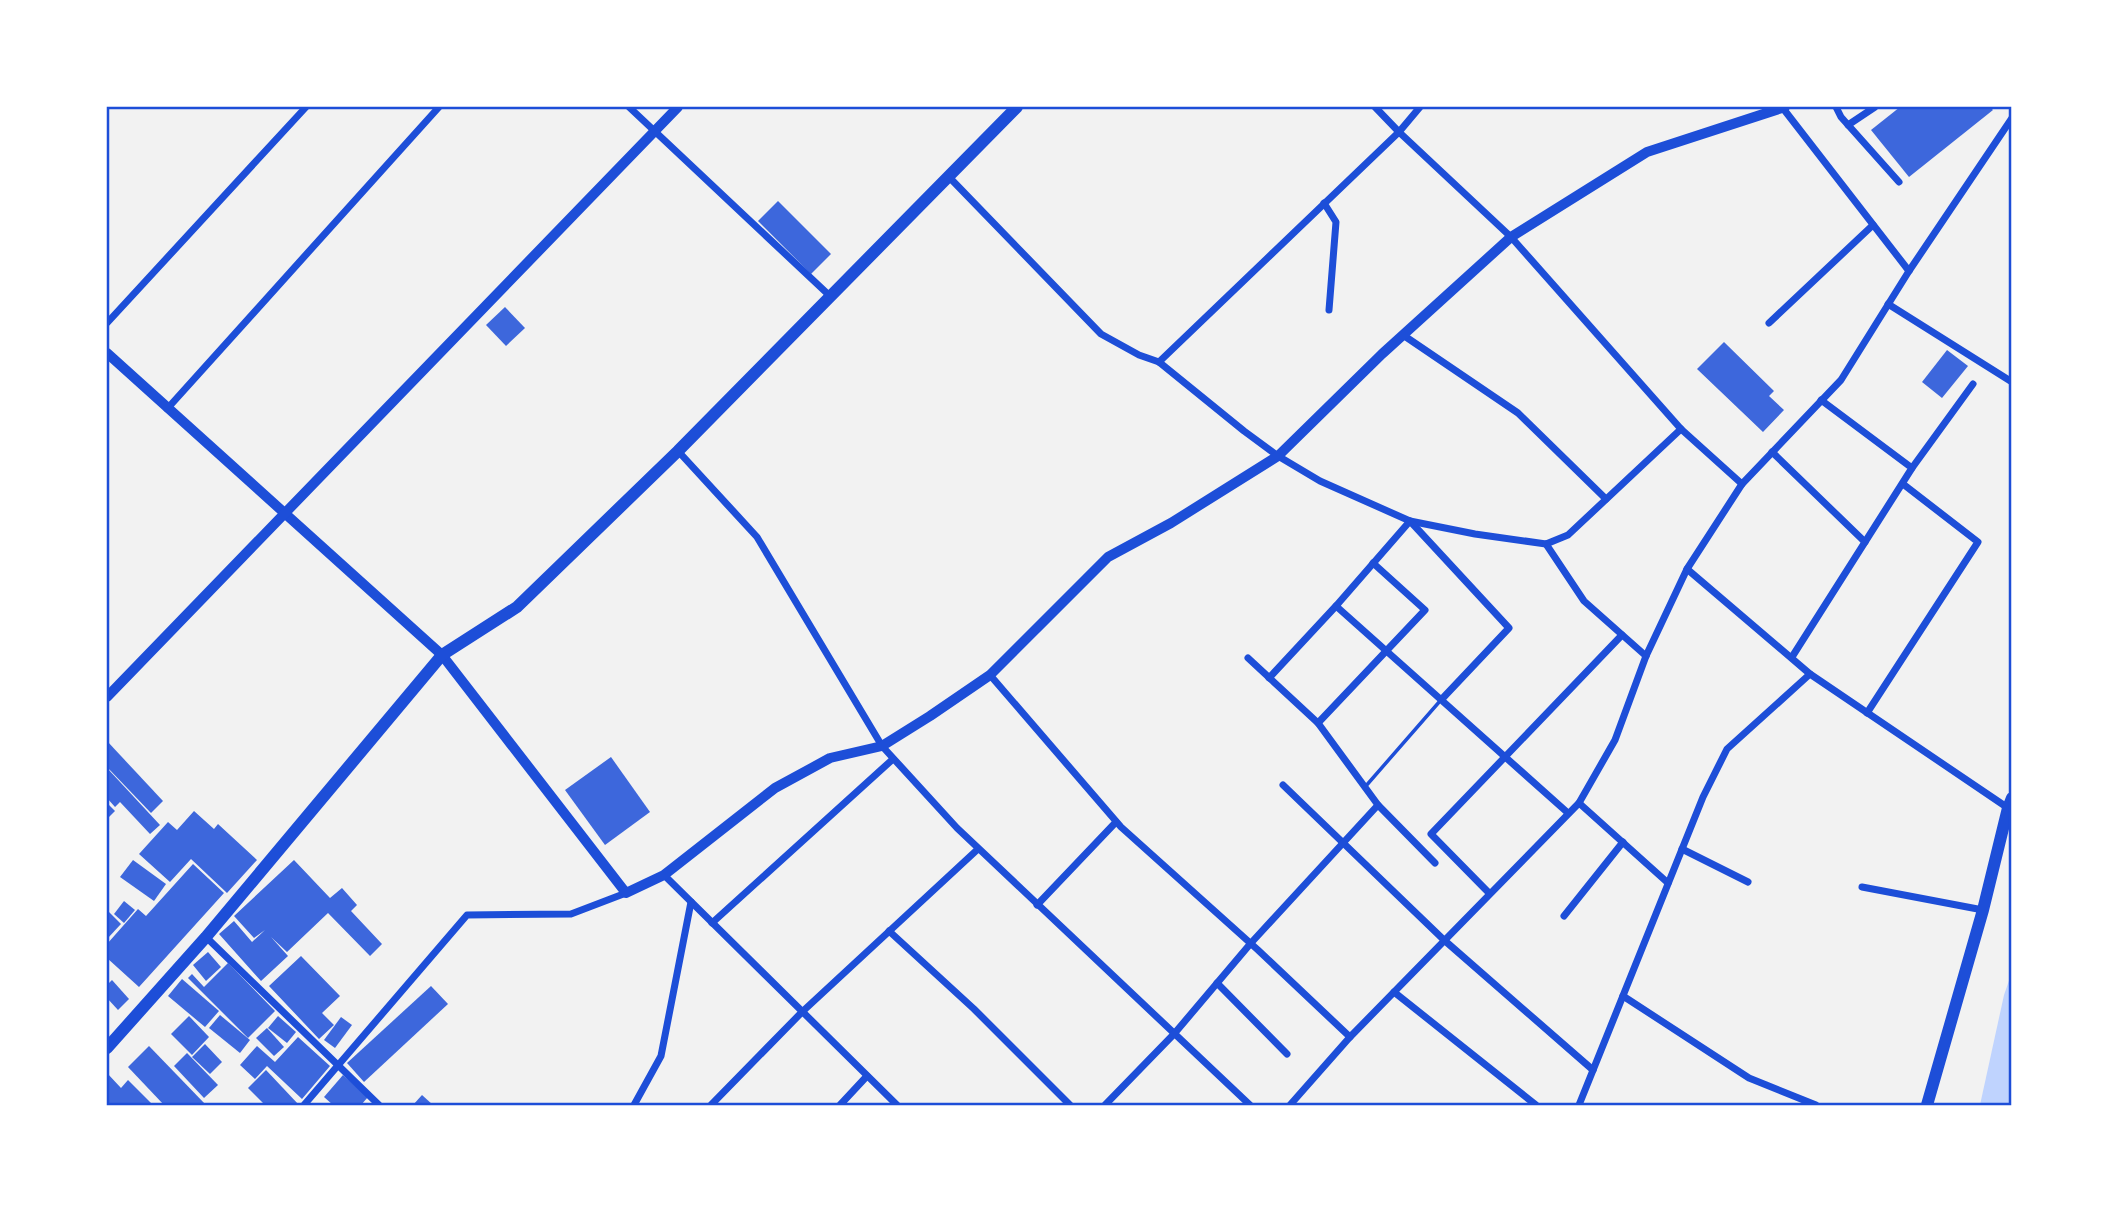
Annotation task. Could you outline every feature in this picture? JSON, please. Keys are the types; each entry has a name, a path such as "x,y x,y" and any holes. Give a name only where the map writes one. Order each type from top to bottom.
{"main road":[{"path":"107,697 678,107"},
{"path":"107,1048 206,937 442,655 517,607 678,452 1017,107"},
{"path":"1927,1105 1983,910 2010,803"}],"street":[{"path":"107,323 306,107"},
{"path":"167,409 439,107"},
{"path":"629,107 831,297"},
{"path":"1375,107 1511,237 1681,429 1742,484"},
{"path":"1159,362 1399,132 1420,107"},
{"path":"304,1105 467,915 572,914 626,893 664,875 775,788 830,758 881,746 930,716 990,675 1108,557 1171,523 1278,456 1403,335 1511,237 1647,152 1783,107 1909,271"},
{"path":"1836,107 1848,125 1899,182"},
{"path":"1848,125 1875,107"},
{"path":"1290,1105 1350,1037 1578,803 1615,740 1646,656 1687,569 1742,484 1841,380 1909,271 2012,118"},
{"path":"949,177 1101,334 1139,355 1159,362 1278,456 1320,481 1410,521 1546,544 1568,536 1681,429"},
{"path":"1324,203 1336,222 1329,310"},
{"path":"1769,323 1874,225"},
{"path":"1888,304 2012,382"},
{"path":"1403,335 1518,413 1606,499"},
{"path":"107,353 442,655 626,893"},
{"path":"1792,657 1912,468 1973,384"},
{"path":"1821,400 1912,468"},
{"path":"678,452 757,537 881,746 978,849 1250,1105"},
{"path":"1772,452 1865,542"},
{"path":"1867,713 1978,542 1903,484"},
{"path":"1269,678 1410,521"},
{"path":"1410,521 1509,628 1441,700"},
{"path":"1546,544 1584,601 1646,656"},
{"path":"1318,723 1425,610 1373,563"},
{"path":"1687,569 1810,674 2010,803"},
{"path":"1336,606 1568,813"},
{"path":"1489,893 1432,834 1622,635"},
{"path":"1248,658 1318,723 1378,805 1435,863"},
{"path":"1579,1105 1703,797 1727,749 1810,674"},
{"path":"990,675 1116,822 1251,943 1350,1037"},
{"path":"712,923 893,759"},
{"path":"1283,785 1444,940 1593,1070"},
{"path":"1578,803 1668,883"},
{"path":"1105,1105 1174,1034 1251,943 1378,805"},
{"path":"1037,905 1116,822"},
{"path":"1564,916 1623,842"},
{"path":"711,1105 802,1012 978,849"},
{"path":"1682,849 1748,882"},
{"path":"664,875 897,1105"},
{"path":"1862,887 1983,910"},
{"path":"634,1105 661,1056 691,902"},
{"path":"889,931 1070,1105"},
{"path":"206,937 379,1105"},
{"path":"1217,984 1287,1054"},
{"path":"1394,992 1536,1105"},
{"path":"1623,996 1749,1078 1816,1105"},
{"path":"840,1105 867,1076"}],"lane":[{"path":"1365,787 1441,700"}],"water":[{"path":"2012,972 2012,1105 1980,1105 2004,995"}],"building":[{"path":"1900,107 1990,107 1993,110 1909,177 1871,130"},
{"path":"778,201 831,254 811,274 758,221"},
{"path":"505,307 525,328 506,346 486,325"},
{"path":"1724,342 1774,391 1769,396 1784,410 1763,432 1697,369"},
{"path":"1947,350 1968,366 1942,398 1922,382"},
{"path":"107,741 163,801 151,813 107,767"},
{"path":"611,757 650,812 605,845 565,790"},
{"path":"107,768 160,825 150,834 120,802 115,807 107,798"},
{"path":"107,803 115,811 107,819"},
{"path":"194,811 214,829 218,824 257,860 227,893 191,859 170,882 139,854 168,822 177,830"},
{"path":"133,860 166,884 154,901 120,877"},
{"path":"294,860 330,898 342,888 357,905 351,911 382,944 370,956 328,913 287,952 271,937 288,956 261,981 219,934 234,921 252,942 265,930 254,938 234,916"},
{"path":"193,864 224,893 139,987 107,958 107,944 138,909 146,916"},
{"path":"124,901 135,910 124,923 114,914"},
{"path":"107,910 121,924 107,939"},
{"path":"208,952 221,967 206,981 193,965"},
{"path":"301,956 340,996 322,1013 334,1025 319,1039 269,986"},
{"path":"228,963 275,1011 248,1038 188,978 192,974 204,987"},
{"path":"182,979 219,1011 205,1027 168,996"},
{"path":"112,980 129,999 118,1010 107,998 107,985"},
{"path":"431,986 448,1004 364,1082 347,1063"},
{"path":"220,1015 250,1040 240,1053 209,1028"},
{"path":"189,1016 209,1037 192,1055 171,1034"},
{"path":"278,1016 296,1032 287,1043 268,1028"},
{"path":"341,1017 352,1025 335,1048 324,1040"},
{"path":"267,1028 284,1047 274,1056 256,1038"},
{"path":"298,1037 330,1066 302,1099 267,1066 255,1079 240,1065 257,1046 275,1062"},
{"path":"205,1044 222,1062 210,1074 192,1057"},
{"path":"149,1046 206,1105 164,1105 128,1067"},
{"path":"187,1053 218,1085 204,1098 174,1066"},
{"path":"266,1070 299,1105 265,1105 248,1088"},
{"path":"107,1073 121,1088 128,1080 153,1105 107,1105"},
{"path":"343,1075 368,1097 361,1105 333,1105 324,1097"},
{"path":"422,1095 433,1105 413,1105"}]}
